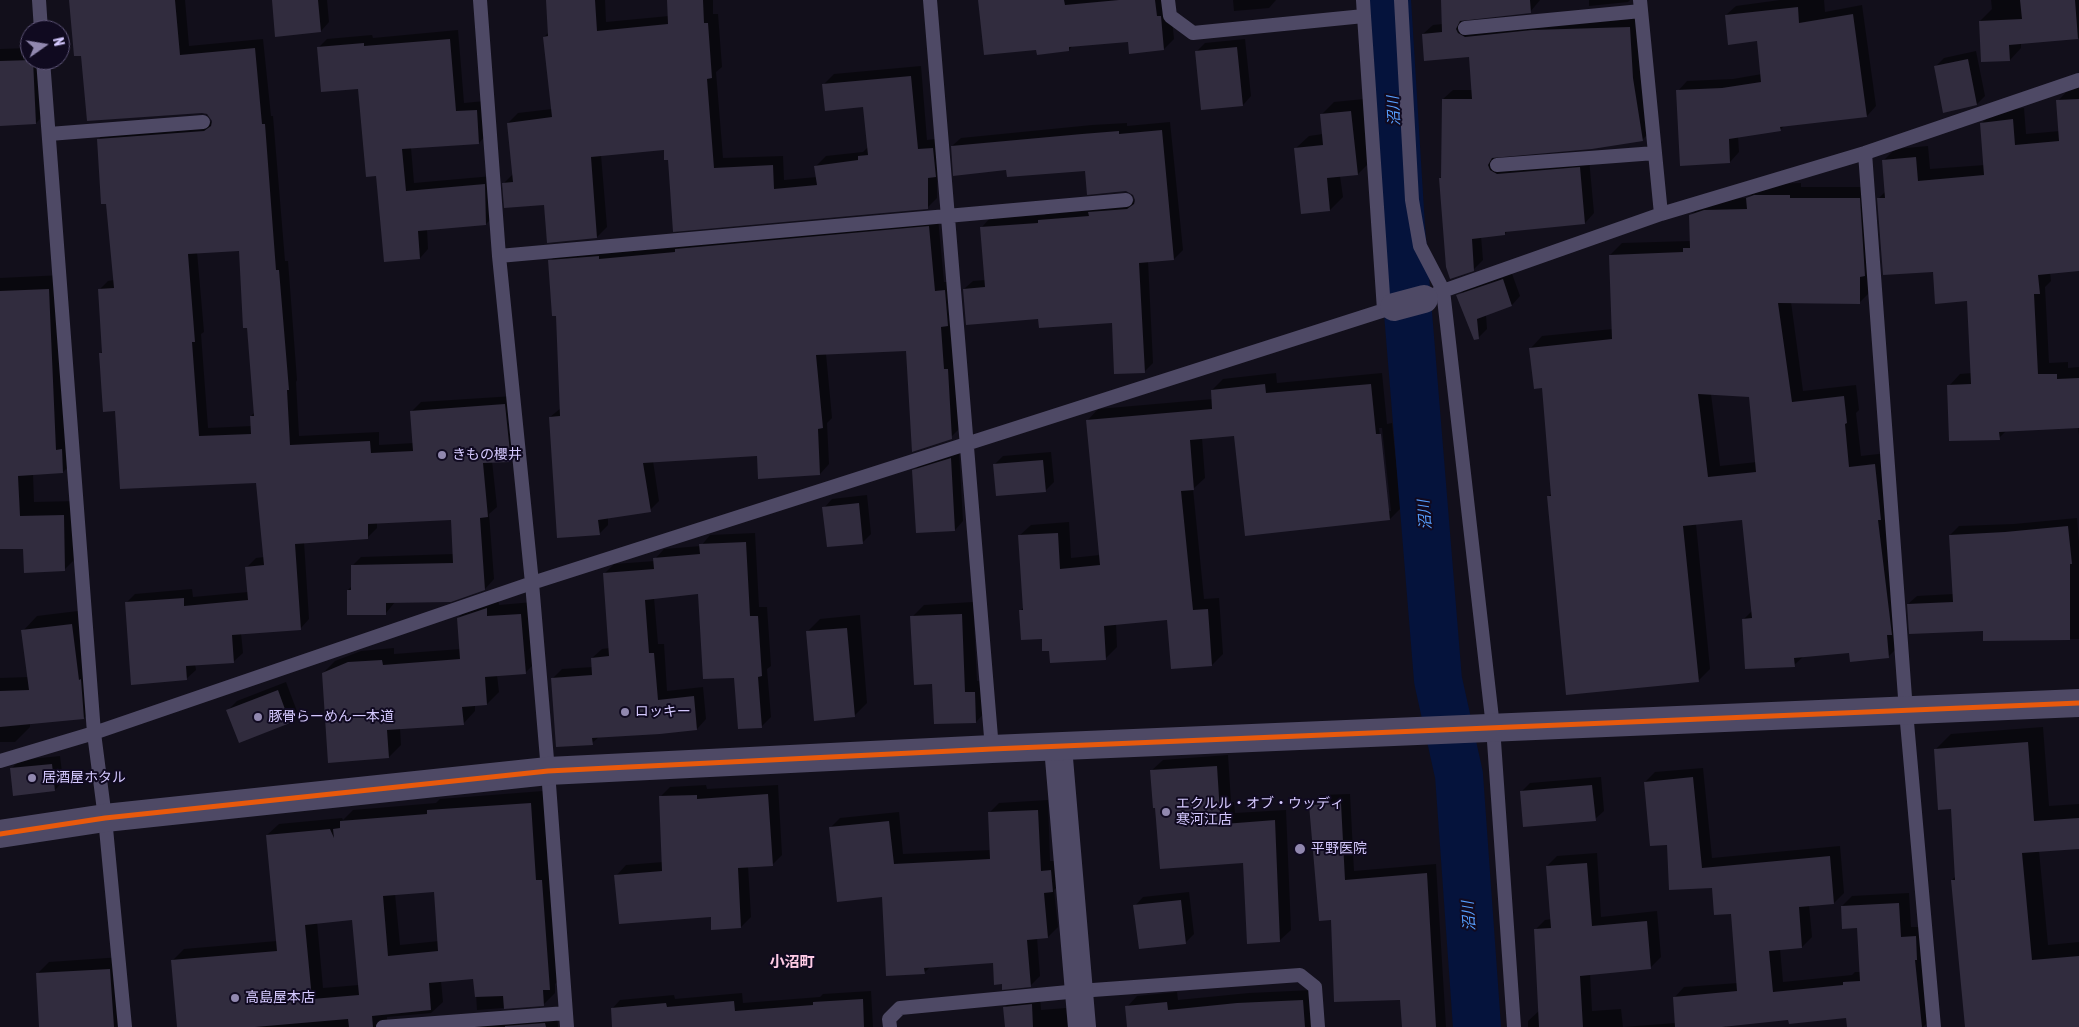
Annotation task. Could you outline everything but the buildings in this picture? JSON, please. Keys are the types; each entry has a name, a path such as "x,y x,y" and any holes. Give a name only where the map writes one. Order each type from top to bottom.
{"street":[{"path":"1389,309 1434,294"},
{"path":"0,834 105,818 548,771 992,749 2079,703"},
{"path":"1058,747 1082,1027"}],"lane":[{"path":"39,0 40,20"},
{"path":"480,0 499,256 532,583 567,1027"},
{"path":"930,0 992,749"},
{"path":"1168,0 1170,16 1193,33 1364,16"},
{"path":"0,761 94,733 532,583 1389,309 1363,0"},
{"path":"1401,0 1412,200 1420,246 1434,294 1493,727 1514,1027"},
{"path":"1465,28 1641,6 1661,214"},
{"path":"44,70 94,733 105,818 125,1027"},
{"path":"1434,294 1661,214 1865,153 2079,80"},
{"path":"49,134 203,122"},
{"path":"1496,165 1655,153"},
{"path":"1865,153 1906,711 1934,1027"},
{"path":"499,256 1126,200"},
{"path":"890,1027 889,1019 900,1008 1079,991 1300,975 1315,987 1318,1027"},
{"path":"383,1027 566,1013"}],"waterway":[{"name":"沼川","path":"1387,0 1401,227 1438,680 1459,775 1477,1027"}],"cycle path":[{"path":"0,834 105,818 548,771 992,749 2079,703"}],"place":[{"name":"きもの櫻井","path":"442,455"},
{"name":"ロッキー","path":"625,712"},
{"name":"豚骨らーめん一本道","path":"258,717"},
{"name":"居酒屋ホタル","path":"32,778"},
{"name":"エクルル・オブ・ウッディ 寒河江店","path":"1166,812"},
{"name":"平野医院","path":"1300,849"},
{"name":"高島屋本店","path":"235,998"}],"district":[{"name":"小沼町","path":"792,962"}]}
